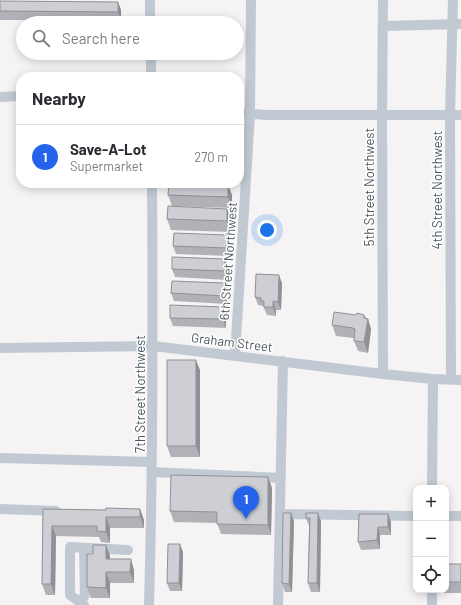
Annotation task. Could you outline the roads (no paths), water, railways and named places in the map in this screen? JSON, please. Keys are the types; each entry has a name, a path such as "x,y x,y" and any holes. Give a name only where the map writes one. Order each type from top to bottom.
{"street":[{"path":"150,0 150,16"},
{"name":"6th Street Northwest","path":"235,355 250,114 251,0"},
{"name":"5th Street Northwest","path":"383,0 383,374"},
{"name":"4th Street Northwest","path":"452,0 456,24 450,115 456,380"},
{"path":"383,26 456,24"},
{"path":"151,60 151,72"},
{"path":"0,96 16,96"},
{"path":"244,113 267,115 461,115"},
{"name":"7th Street Northwest","path":"149,605 148,514 152,467 153,346 152,188"},
{"name":"Graham Street","path":"0,348 153,346 383,374 456,380"},
{"path":"278,605 284,361"},
{"path":"432,485 433,379"},
{"path":"0,458 152,467 281,478"},
{"path":"0,509 64,511"},
{"path":"280,514 413,516"},
{"path":"449,516 461,516"},
{"path":"84,548 85,595 81,604 70,595 70,547 128,550"},
{"path":"432,593 432,605"}],"place":[{"name":"Save-A-Lot","path":"246,519"}]}
